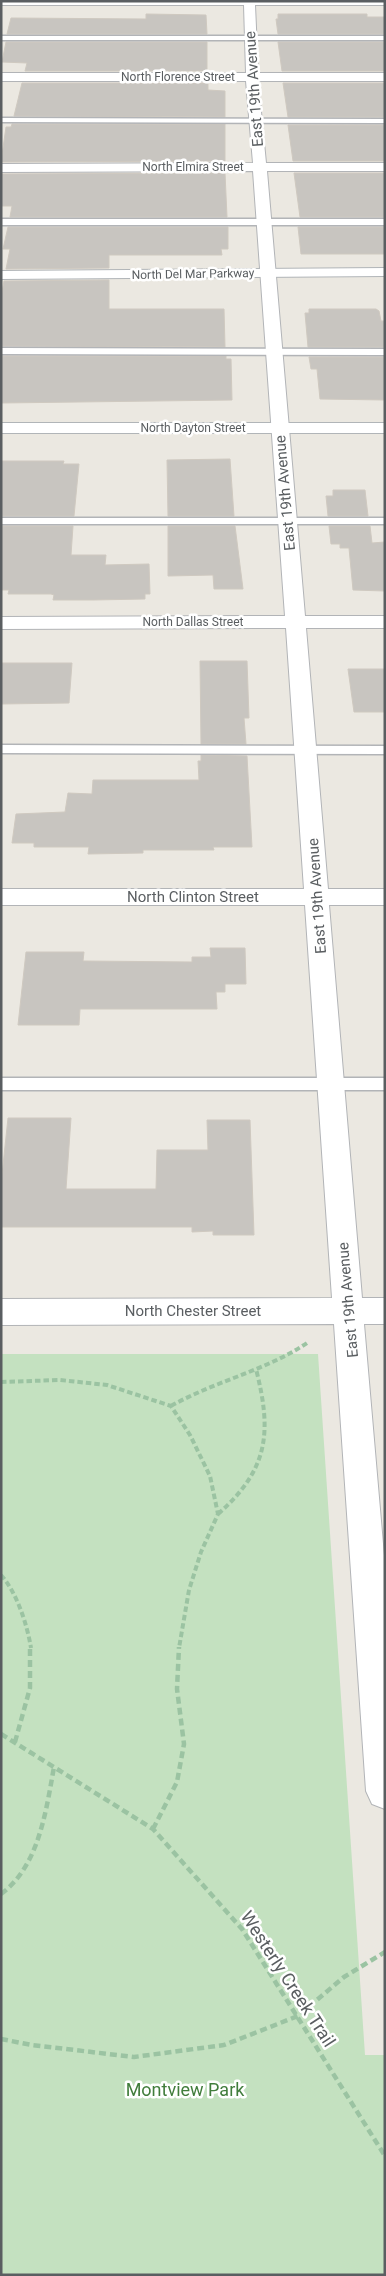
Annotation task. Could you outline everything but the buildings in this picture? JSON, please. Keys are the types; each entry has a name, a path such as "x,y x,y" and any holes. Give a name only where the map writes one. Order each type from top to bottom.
{"street":[{"name":"East 19th Avenue","path":"249,1 249,38 255,121 270,285 279,428 330,1083 349,1311 379,1610 385,1791"},
{"path":"1,2 385,2"},
{"name":"North Florence Street","path":"1,77 385,77"},
{"name":"North Elmira Street","path":"1,168 385,167"},
{"name":"North Del Mar Parkway","path":"1,275 270,285 385,272"},
{"name":"North Dayton Street","path":"1,428 385,428"},
{"name":"North Dallas Street","path":"1,623 385,622"},
{"name":"North Clinton Street","path":"1,897 385,896"},
{"name":"North Chester Street","path":"1,1312 385,1311"}],"lane":[{"path":"1,38 385,38"},
{"path":"1,120 385,121"},
{"path":"1,222 385,222"},
{"path":"1,351 385,352"},
{"path":"1,521 385,521"},
{"path":"1,750 385,750"},
{"path":"1,1084 385,1084"}],"path":[{"path":"171,1406 189,1394 256,1369 297,1350 349,1311"},
{"path":"152,1829 177,1782 184,1744 177,1689 179,1636 189,1590 201,1552 218,1514 232,1503 252,1477 265,1445 264,1396 256,1369"},
{"path":"1,1382 60,1380 107,1385 171,1406 190,1435 210,1476 218,1514"},
{"path":"1,1575 27,1623 33,1649 28,1704 15,1742"},
{"name":"Westerly Creek Trail","path":"1,1734 152,1829 242,1929 385,2156"},
{"path":"1,1894 9,1890 35,1852 54,1767"},
{"path":"1,2039 32,2045 134,2057 224,2045 298,2016 344,1977 385,1952"}],"green space":[{"name":"Montview Park","path":"1,1354 318,1354 365,2055 385,2055 385,2275 1,2275"}]}
